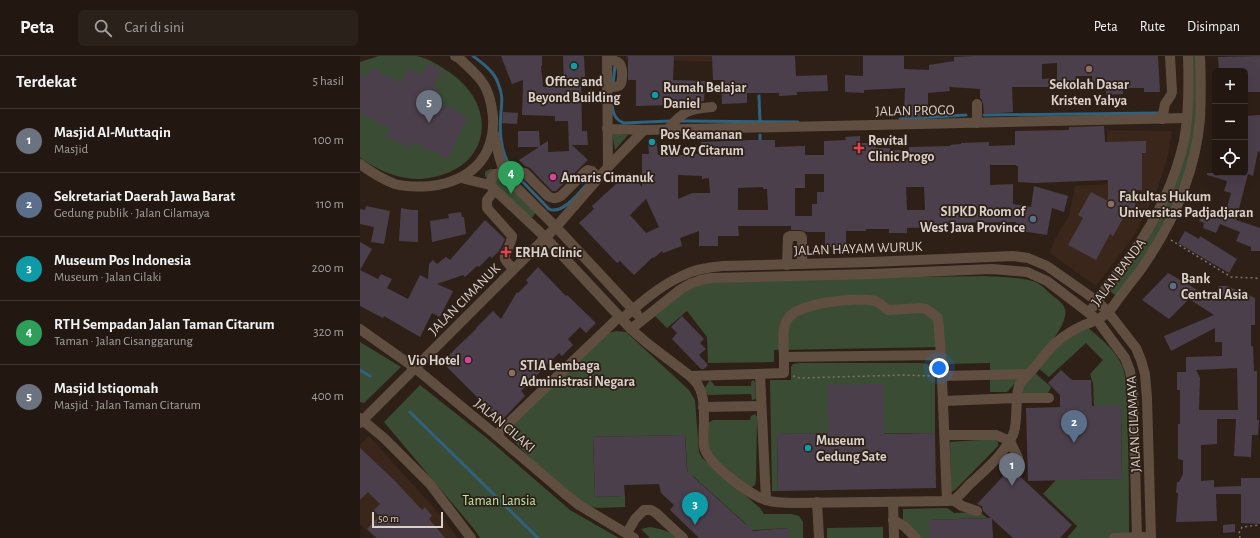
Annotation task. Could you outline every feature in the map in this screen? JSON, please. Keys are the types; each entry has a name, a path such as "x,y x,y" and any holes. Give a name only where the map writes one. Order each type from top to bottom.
{"street":[{"path":"1162,119 1165,104 1172,92 1170,56"},
{"name":"JALAN BANDA","path":"1082,326 1097,301 1134,251 1158,211 1168,188 1184,140 1187,118 1188,56"},
{"name":"JALAN BANDA","path":"1010,441 1014,431 1016,419 1017,390 1021,381 1058,341 1082,326 1097,320 1108,312 1145,263 1178,204 1187,183 1200,120 1200,56"},
{"path":"458,57 480,79 487,90 492,110 493,130 498,156 504,172 510,182 556,227 643,320"},
{"path":"607,87 615,87 621,84 622,70 618,62 607,57 607,87 607,129 608,167"},
{"path":"977,104 977,123"},
{"path":"668,130 672,124 688,110 712,107"},
{"name":"JALAN PROGO","path":"607,129 668,130 1187,118"},
{"path":"360,164 375,174 395,184 417,187 441,185 461,178 479,163 487,152 491,143 493,130"},
{"path":"608,167 644,130"},
{"name":"JALAN CIMANUK","path":"361,420 556,227 608,167"},
{"path":"510,182 518,173 525,173 552,199 561,196 588,170 592,171 598,178"},
{"path":"504,172 494,174 490,179 493,187 545,237 631,329 690,376 697,384 703,400 704,448 710,459 750,493 766,500 796,503 950,501 977,510"},
{"path":"461,178 493,187"},
{"path":"493,187 487,200 487,208 512,236 504,256 513,269"},
{"path":"787,265 788,237 797,235 801,236 802,238 802,264"},
{"name":"JALAN HAYAM WURUK","path":"496,434 621,318 666,285 697,270 723,266 787,265 1013,256 1028,258 1047,266 1097,301"},
{"path":"992,257 992,269"},
{"path":"871,262 872,274"},
{"path":"762,265 762,277"},
{"name":"JALAN HAYAM WURUK","path":"631,329 681,289 690,284 711,278 992,269 1020,270 1035,274 1047,281 1097,320"},
{"path":"690,376 784,373 784,329 787,319 801,309 814,305 861,300 878,302 888,310 926,309 938,318 950,501"},
{"name":"JALAN CILAMAYA","path":"1097,301 1132,340 1141,360 1145,374 1151,537"},
{"name":"JALAN CILAMAYA","path":"1097,320 1125,358 1130,371 1133,398 1137,538"},
{"name":"JALAN CILAKI","path":"360,329 415,368 496,434 564,494 579,505 631,535"},
{"path":"1118,349 1132,340"},
{"path":"784,357 941,355"},
{"path":"760,374 766,500"},
{"path":"942,376 1029,374"},
{"path":"944,400 1049,398"},
{"path":"1133,398 1147,398"},
{"path":"703,407 761,406"},
{"path":"361,420 384,438 430,484 471,538"},
{"path":"945,434 996,436 1010,441 1018,458 1019,467"},
{"path":"950,501 985,470 1010,441"},
{"path":"817,502 819,538"},
{"path":"893,502 894,538"},
{"path":"631,535 635,519 644,510 651,510 683,538"},
{"path":"893,520 904,526 916,538"},
{"path":"1114,538 1151,537"}],"path":[{"path":"1162,235 1230,277 1256,278 1260,280"},
{"path":"784,373 800,378 904,374 942,376"},
{"path":"1240,538 1242,527 1260,525"}],"shaded area":[{"path":"626,56 742,56 742,63 625,59"},
{"name":"Fakultas Hukum Universitas Padjadjaran","path":"1107,130 1172,131 1167,160 1156,193 1133,237 1096,286 1050,253 1054,241 1069,215 1075,186 1107,184"},
{"path":"369,436 435,509 458,538 375,538 360,524 360,445"}],"green space":[{"path":"379,56 417,56 430,61 449,72 464,85 475,100 481,115 482,131 478,146 468,159 454,170 434,177 410,179 388,173 360,158 360,62"},
{"path":"1190,56 1198,56 1194,142 1179,193 1152,245 1118,293 1115,295 1110,291 1111,288 1178,169"},
{"path":"612,133 628,135 615,150"},
{"path":"490,169 494,169 536,211 533,217 527,217 485,176 485,172"},
{"path":"985,276 1013,278 1034,282 1041,285 1060,301 1065,309 1065,318 1053,340 1007,392 990,392 990,363 946,364 945,347 774,350 774,362 708,363 707,337 687,311 667,328 654,315 690,283 773,279"},
{"path":"1087,327 1103,340 1117,356 1125,374 1129,478 1129,538 1067,538 1077,526 1043,494 1056,480 1122,479 1121,406 1094,406 1093,384 1090,374 1103,360 1086,343 1049,377 1038,368 1060,343"},
{"path":"616,331 626,332 689,390 695,400 699,452 702,458 760,508 764,514 791,514 799,516 803,522 803,538 789,538 788,528 742,531 747,525 693,476 688,481 685,435 593,437 595,497 625,496 625,507 597,508 585,506 537,465 505,432 608,333"},
{"path":"360,342 401,367 364,403 360,402"},
{"path":"793,364 927,364 934,369 935,375 935,433 777,434 778,491 772,491 770,380 791,380 791,367"},
{"path":"1034,372 1050,386 1051,388 1048,393 1022,393 1019,389"},
{"path":"710,380 715,386 751,386 751,382 753,380 755,382 756,399 752,400 751,394 708,395 704,389"},
{"name":"Taman Lansia","path":"420,385 488,439 570,510 619,538 480,538 384,422"},
{"path":"755,414 757,417 756,480 755,485 749,489 712,456 709,450 708,423 713,420 750,420 751,416"},
{"path":"994,439 998,442 998,446 955,490 951,492 950,442"},
{"path":"947,508 954,513 980,512 987,518 930,520 930,538 921,538 903,521 903,509"},
{"path":"650,527 669,532 679,538 650,538 641,529"},
{"path":"883,527 883,538 827,538 827,528"}],"building":[{"path":"501,56 542,56 541,66 543,87 564,87 563,56 584,56 585,77 581,77 582,131 587,131 588,145 572,145 588,160 556,191 552,191 530,168 525,166 519,160 539,147 518,147 518,131 539,131 540,146 548,141 548,152 569,151 568,121 555,121 555,116 522,115 523,80 512,84"},
{"path":"628,56 674,56 673,80 705,81 704,101 690,104 674,103 674,105 636,106 636,80 628,80"},
{"path":"712,56 795,56 796,76 827,75 828,91 797,92 797,95 779,96 779,93 747,93 747,103 722,104 721,80 713,80"},
{"path":"863,56 904,56 904,69 929,70 929,65 954,61 954,57 1158,56 1160,92 1144,92 1144,88 1123,88 1123,94 1106,95 1106,89 1093,89 1092,76 1076,76 1076,90 1052,90 1052,87 1012,87 1013,112 984,114 982,100 980,98 980,89 949,87 950,91 928,93 928,117 904,118 905,88 864,90 864,93 845,92 845,75 863,76","holes":["1057,63 1057,78 1042,79 1042,64"]},
{"path":"1260,56 1260,92 1248,92 1248,68 1219,68 1218,57"},
{"path":"428,63 442,70 433,87 440,91 436,101 468,117 447,159 414,142 411,148 386,136 390,128 360,113 360,73 368,77 372,68 401,83 409,68 422,75"},
{"path":"503,112 518,113 517,124 502,123"},
{"path":"1260,115 1260,152 1258,151 1253,176 1248,174 1248,116"},
{"path":"1104,126 1105,142 1146,141 1146,153 1142,153 1142,190 1136,190 1135,208 1129,208 1113,236 1110,234 1096,260 1068,245 1083,218 1078,215 1091,192 1108,201 1108,180 1035,183 1018,182 1018,166 1016,165 990,165 990,185 1013,184 1013,204 1031,207 1034,186 1068,196 1064,212 1052,208 1047,235 1015,230 1016,222 945,223 945,227 907,228 907,233 889,233 889,229 846,231 846,247 825,247 825,232 791,230 791,226 738,226 739,236 718,236 718,246 699,246 699,231 680,238 682,246 663,253 662,251 654,258 653,257 634,275 620,261 617,263 579,223 594,209 592,206 629,172 642,187 642,154 649,154 648,140 656,139 658,155 701,154 701,142 775,140 775,147 805,146 805,155 824,155 824,141 846,140 845,137 860,136 860,143 876,143 876,148 909,150 909,147 950,146 961,143 989,142 989,146 1015,145 1015,131 1069,130 1069,127","holes":["805,174 824,174 824,192 817,192 817,204 812,204 812,216 795,216 795,188 805,188","678,175 702,176 702,179 709,178 710,193 692,193 678,199","763,187 763,189 767,189 768,210 738,210 738,188","906,187 924,187 925,210 907,210","646,199 659,227 646,233 630,215"]},
{"path":"1207,173 1212,173 1212,176 1247,176 1236,220 1260,228 1260,251 1251,251 1251,247 1236,241 1240,232 1220,224 1216,233 1203,228 1204,223 1199,221 1205,207 1225,215 1231,193 1224,191 1227,181 1207,175"},
{"path":"366,206 390,211 384,244 371,242 374,227 360,224 360,209 365,210"},
{"path":"401,208 418,210 418,242 399,241"},
{"path":"461,212 462,217 464,217 466,234 432,242 430,221 449,218 448,214"},
{"path":"485,220 505,239 500,250 492,258 490,256 479,267 477,266 465,277 463,275 437,284 453,291 440,317 432,313 420,337 384,316 383,318 360,306 360,270 378,279 381,274 392,279 387,288 408,299 420,275 428,279 429,264 433,260 437,264 446,257 450,260"},
{"path":"1185,231 1199,239 1200,236 1237,259 1229,273 1178,243"},
{"path":"360,242 372,249 360,270"},
{"path":"538,267 566,296 567,295 596,323 586,333 580,327 568,339 573,345 562,356 559,353 521,391 525,396 501,421 447,367 448,356 493,311 501,319 517,292 518,293 528,283 526,280"},
{"path":"1168,273 1213,299 1219,286 1227,286 1255,298 1255,325 1251,325 1251,346 1253,346 1254,371 1257,371 1257,420 1259,420 1258,435 1252,435 1251,457 1234,456 1236,419 1217,419 1217,444 1201,445 1201,481 1214,480 1214,487 1241,486 1241,478 1260,478 1260,524 1241,523 1241,494 1216,494 1217,521 1176,522 1178,493 1176,493 1177,482 1179,482 1183,474 1183,460 1178,459 1180,390 1177,390 1177,372 1186,372 1186,357 1222,356 1222,342 1215,342 1215,328 1171,351 1164,336 1214,315 1189,299 1169,319 1142,300","holes":["1237,368 1238,410 1199,410 1200,378 1196,370"]},
{"path":"682,316 704,339 700,343 706,349 699,355 708,365 704,369 701,369 672,339 677,333 671,327"},
{"path":"1061,370 1072,380 1091,380 1092,406 1121,405 1122,479 1028,481 1026,408 1060,407 1060,395 1048,383"},
{"path":"883,384 884,434 935,433 936,488 778,491 777,434 828,433 827,385"},
{"path":"685,435 687,471 753,531 789,528 789,538 699,538 670,510 674,505 661,493 659,484 624,485 625,496 595,497 593,437"},
{"path":"360,448 393,479 422,510 425,507 432,516 429,519 445,538 377,538 367,529 379,516 374,510 380,504 368,492 360,500"},
{"path":"1011,468 1072,525 1060,538 1013,538 992,519 993,538 930,538 929,520 991,518 983,511 982,506 977,504"},
{"path":"1235,524 1235,532 1223,533 1223,525"}],"waterway":[{"path":"473,56 491,71 500,87 502,98 500,128 502,144 506,159 514,172"},
{"path":"613,84 615,65"},
{"path":"759,96 760,122"},
{"path":"612,105 615,116 618,120 624,123 671,121"},
{"path":"984,115 1159,113"},
{"path":"900,119 966,115"},
{"path":"680,121 798,122"},
{"path":"760,135 760,144"},
{"path":"518,177 549,209 555,210 561,208 573,199 594,176"},
{"path":"360,370 370,376"},
{"path":"410,412 538,538"}],"place":[{"name":"Office and Beyond Building","path":"574,66"},
{"name":"Sekolah Dasar Kristen Yahya","path":"1089,69"},
{"name":"Rumah Belajar Daniel","path":"655,95"},
{"name":"Masjid Istiqomah","path":"429,123"},
{"name":"Pos Keamanan RW 07 Citarum","path":"652,142"},
{"name":"Revital Clinic Progo","path":"859,148"},
{"name":"Amaris Cimanuk","path":"553,177"},
{"name":"RTH Sempadan Jalan Taman Citarum","path":"511,194"},
{"name":"Fakultas Hukum Universitas Padjadjaran","path":"1111,204"},
{"name":"SIPKD Room of West Java Province","path":"1033,219"},
{"name":"ERHA Clinic","path":"506,252"},
{"name":"Bank Central Asia","path":"1173,286"},
{"name":"Vio Hotel","path":"468,360"},
{"name":"STIA Lembaga Administrasi Negara","path":"512,373"},
{"name":"Sekretariat Daerah Jawa Barat","path":"1074,443"},
{"name":"Museum Gedung Sate","path":"808,448"},
{"name":"Masjid Al-Muttaqin","path":"1012,486"},
{"name":"Museum Pos Indonesia","path":"695,525"}]}
